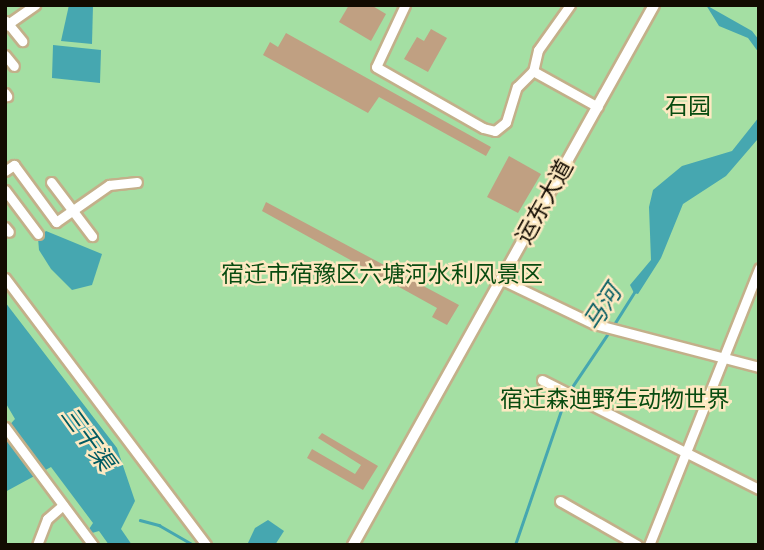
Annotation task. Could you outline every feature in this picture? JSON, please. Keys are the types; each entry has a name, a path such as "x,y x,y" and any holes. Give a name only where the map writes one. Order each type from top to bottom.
{"main road":[{"name":"运东大道","path":"353,545 654,5"}],"street":[{"path":"403,6 377,56 376,66 483,128 498,130 506,122 517,87 533,71 538,50 570,5"},
{"path":"22,41 6,23 28,7"},
{"path":"5,55 14,66"},
{"path":"533,71 598,107"},
{"path":"5,172 14,165 56,222 109,185 137,183"},
{"path":"51,183 92,236"},
{"path":"5,190 38,234"},
{"path":"649,545 726,357 759,268"},
{"path":"5,278 206,545"},
{"path":"502,280 594,324 759,367"},
{"path":"542,380 759,489"},
{"path":"5,427 93,545"},
{"path":"560,501 637,545"},
{"path":"37,545 47,519 63,505"}],"green space":[{"name":"宿迁市宿豫区六塘河水利风景区","path":"5,5 759,5 759,545 5,545"}],"water":[{"path":"69,5 93,5 92,44 61,41"},
{"path":"706,5 752,31 759,40 759,53 748,38 719,26"},
{"path":"53,45 101,50 100,83 52,78"},
{"path":"759,117 757,140 726,176 683,204 661,258 638,294 634,293 630,285 651,260 649,207 653,190 682,166 732,151"},
{"path":"46,231 102,254 92,285 72,290 51,269 39,250 38,238"},
{"name":"三干渠","path":"5,302 117,448 135,501 121,529 132,545 109,545 99,531 92,533 89,529 93,523 51,467 5,492 5,430 15,419 5,402"},
{"path":"268,520 284,531 275,545 247,545 255,528"}],"building":[{"path":"349,5 371,5 386,14 371,41 339,22"},
{"path":"431,29 447,38 428,72 404,59 417,37 424,41"},
{"path":"286,33 491,147 486,156 379,97 368,113 263,55 270,42 278,47"},
{"path":"509,156 541,174 518,213 487,197"},
{"path":"266,202 459,305 447,325 432,317 437,308 262,211"},
{"path":"322,433 378,466 363,490 307,458 312,449 355,474 361,465 318,438"}],"waterway":[{"name":"马河","path":"613,326 635,291"},
{"name":"马河","path":"570,390 609,332"},
{"name":"马河","path":"515,545 566,396"},
{"path":"140,520 159,525 193,545"}],"park label":[{"name":"石园","path":"688,107"},
{"name":"宿迁森迪野生动物世界","path":"615,400"}]}
